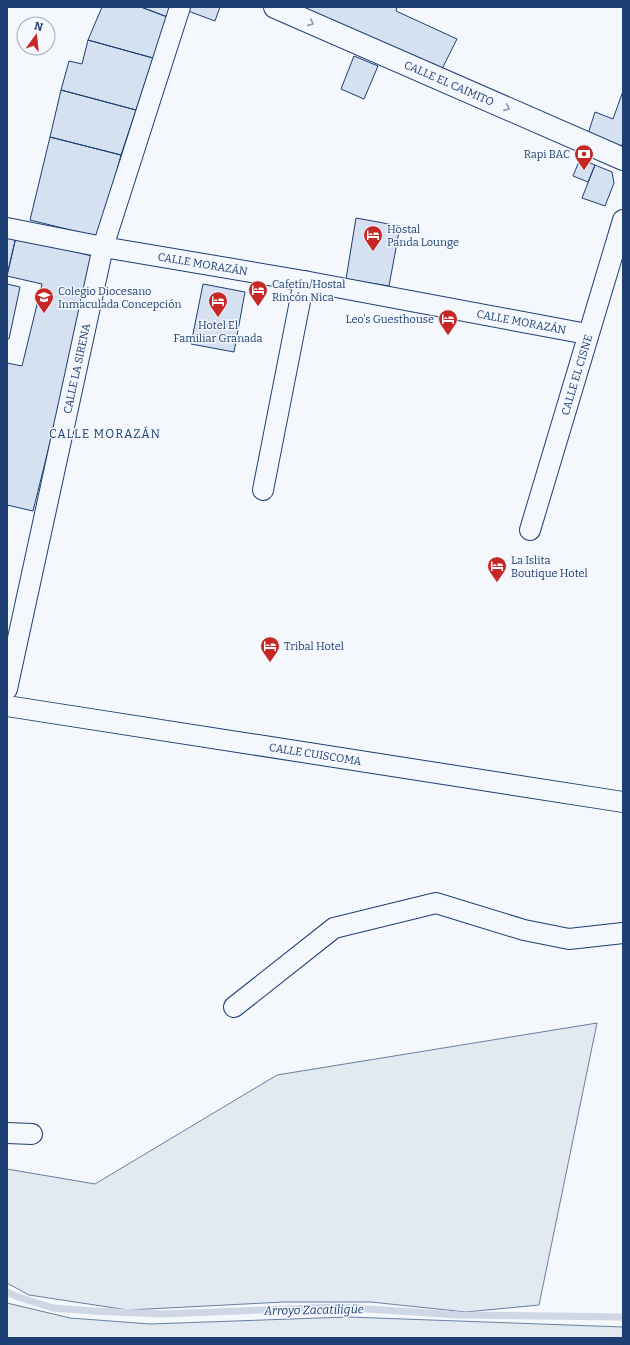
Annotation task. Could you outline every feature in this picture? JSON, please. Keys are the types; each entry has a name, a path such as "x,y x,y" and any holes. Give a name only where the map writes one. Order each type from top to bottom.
{"street":[{"name":"CALLE LA SIRENA","path":"7,689 103,247 180,7"},
{"name":"CALLE EL CAIMITO","path":"275,7 623,159"},
{"name":"CALLE EL CISNE","path":"530,530 587,334 623,220"},
{"name":"CALLE MORAZÁN","path":"7,228 103,247 304,281 587,334"},
{"path":"262,490 304,281"},
{"name":"CALLE CUISCOMA","path":"7,706 623,802"},
{"path":"234,1007 334,928 436,903 524,930 569,939 623,933"},
{"path":"7,1133 32,1134"}],"shaded area":[{"path":"597,1023 539,1305 466,1312 371,1302 284,1302 128,1310 29,1295 7,1283 7,1169 95,1184 277,1075"},
{"path":"7,1303 70,1318 150,1324 348,1317 623,1327 623,1338 7,1338"}],"building":[{"path":"102,7 141,7 170,18 153,58 88,40"},
{"path":"141,7 173,7 170,18"},
{"path":"189,7 220,7 215,21 188,11"},
{"path":"298,7 397,7 396,11 457,39 442,69"},
{"path":"88,40 153,58 136,110 61,90 69,61 82,64"},
{"path":"354,56 378,66 364,99 341,89"},
{"path":"61,90 136,110 121,155 50,137"},
{"path":"623,91 623,144 620,146 588,134 595,112 613,119"},
{"path":"50,137 121,155 99,237 30,220"},
{"name":"Rapi BAC","path":"580,159 595,165 588,182 573,176"},
{"path":"595,165 612,172 614,183 605,206 582,198"},
{"name":"Hostal Panda Lounge","path":"356,218 400,226 389,286 346,279"},
{"path":"7,235 16,237 7,275"},
{"path":"16,237 96,257 33,511 7,505 7,363 22,366 42,284 7,276"},
{"path":"7,284 20,287 9,339 7,338"},
{"name":"Hotel El Familiar Granada","path":"203,284 245,292 234,352 191,344"}],"waterway":[{"name":"Arroyo Zacatiligüe","path":"7,1292 53,1308 162,1314 338,1307 459,1315 623,1317"}],"place":[{"name":"Rapi BAC","path":"584,171"},
{"name":"Hostal Panda Lounge","path":"373,252"},
{"name":"Cafetín/Hostal Rincón Nica","path":"258,307"},
{"name":"Colegio Diocesano Inmaculada Concepción","path":"44,314"},
{"name":"Hotel El Familiar Granada","path":"218,318"},
{"name":"Leo's Guesthouse","path":"448,336"},
{"name":"La Islita Boutique Hotel","path":"497,583"},
{"name":"Tribal Hotel","path":"270,663"}],"district":[{"name":"CALLE MORAZÁN","path":"105,434"}]}
